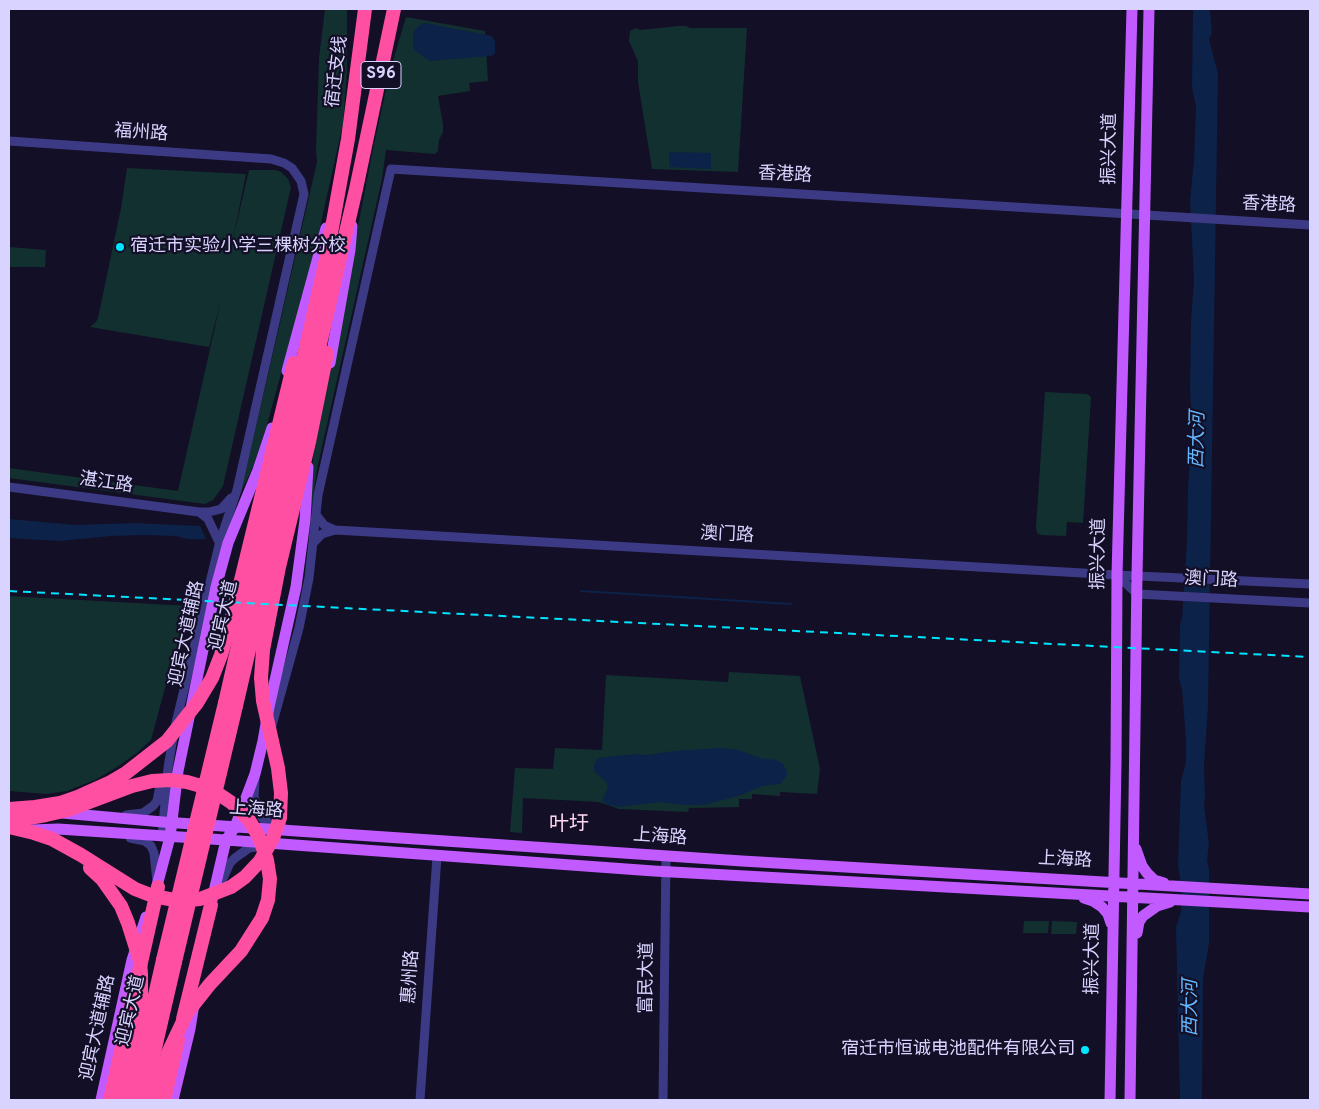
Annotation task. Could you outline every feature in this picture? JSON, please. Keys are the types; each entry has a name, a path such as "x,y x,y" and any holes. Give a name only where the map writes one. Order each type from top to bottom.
{"highway":[{"name":"宿迁支线","path":"348,139 365,9"},
{"name":"迎宾大道","path":"131,1100 169,961 356,189 394,9"},
{"name":"迎宾大道","path":"230,704 327,255 348,139"},
{"path":"9,829 34,833 52,840 81,855 135,889 153,896 180,901 200,899 231,887 260,861 273,838 280,818 282,793 262,694 263,650 279,567 309,442 334,318 356,189"},
{"path":"9,809 60,803 88,792 126,773 167,741 197,703 212,678 222,654 232,617 301,334 327,255"},
{"path":"9,818 29,818 68,810 132,786 152,781 170,780 187,782 208,788 220,794 249,820 259,837 267,860 270,879 268,900 262,918 241,951 210,984 188,1013 168,1053 155,1100"},
{"path":"9,829 45,842 80,860 102,879 120,906 128,923 134,939 140,968 141,1004 136,1036 120,1100"},
{"path":"110,1100 158,887"},
{"path":"164,1100 211,905"},
{"name":"迎宾大道","path":"143,1100 169,961"}],"main road":[{"name":"振兴大道","path":"1110,1100 1117,574 1132,9"},
{"name":"振兴大道","path":"1130,1100 1137,575 1149,9"},
{"name":"迎宾大道辅路","path":"102,1100 132,960 158,887 167,823 192,698 228,543 258,470 275,419 329,216 341,184"},
{"path":"173,1100 190,1029 211,905 226,840 235,827 255,774 296,587 305,520 308,467 343,294 350,250 356,189"},
{"name":"上海路","path":"9,809 167,823 742,861 1310,894"},
{"name":"上海路","path":"9,829 58,829 226,840 665,872 1310,907"},
{"path":"1086,880 1105,870 1114,854 1125,856 1134,849 1142,866 1154,880 1171,885"},
{"path":"596,851 600,856 598,867"},
{"path":"742,861 738,863 737,870 744,876"},
{"path":"1086,880 1091,883 1092,887 1089,895"},
{"path":"1162,899 1163,889 1171,885"},
{"path":"1070,894 1093,901 1102,907 1108,914 1112,926"},
{"path":"1132,959 1139,922 1143,916 1157,906 1178,900"},
{"path":"1112,938 1116,931 1123,927 1130,930 1132,935"}],"street":[{"name":"福州路","path":"9,141 271,159 292,168 302,181 304,194 237,490"},
{"name":"香港路","path":"317,516 318,495 391,169 1310,225"},
{"name":"湛江路","path":"9,487 199,512 221,509 226,506 237,490"},
{"path":"167,823 168,768 174,731 220,544 237,490"},
{"path":"199,512 210,523 220,544"},
{"path":"317,516 324,525 335,530"},
{"path":"317,516 309,578 298,628 266,749 255,774 254,797 262,818 269,824 345,834"},
{"path":"314,542 322,534 335,530"},
{"name":"澳门路","path":"335,530 1310,584"},
{"path":"1117,574 1137,594"},
{"name":"澳门路","path":"1137,594 1310,603"},
{"path":"47,812 129,815 149,810 157,801 172,726 186,684"},
{"path":"58,829 145,841 151,846 154,853 158,887"},
{"path":"211,905 230,863 249,848 258,846 322,850 344,849"},
{"name":"惠州路","path":"420,1100 437,856"},
{"name":"富民大道","path":"663,1100 666,856"}],"green space":[{"path":"325,9 347,9 347,72 343,124 316,245 267,425 253,467 241,492 317,162 319,58"},
{"path":"406,17 485,31 488,81 469,83 470,91 438,96 443,132 439,140 438,151 435,154 386,150 382,179 317,469 310,521 313,458 373,149 390,71"},
{"path":"678,26 690,28 747,28 738,172 652,169 638,82 638,61 629,41 630,31 636,28 640,30"},
{"path":"127,168 246,174 233,239 249,170 276,170 281,172 288,179 291,187 223,486 213,500 205,504 9,478 9,468 178,491 221,300 209,347 90,327 98,318 121,208"},
{"path":"9,247 46,250 45,267 9,267"},
{"path":"1045,392 1087,394 1091,398 1083,523 1067,522 1066,536 1041,535 1037,533 1036,527"},
{"path":"9,596 189,606 151,740 137,753 114,769 95,780 67,791 46,794 9,791"},
{"path":"729,672 800,676 820,769 817,794 780,792 780,796 752,794 752,799 739,799 739,807 689,808 688,812 619,809 599,802 523,798 522,833 510,832 515,768 553,769 555,748 602,750 606,675 728,682"},
{"path":"1024,921 1049,921 1048,933 1023,933"},
{"path":"1052,921 1077,922 1076,934 1051,934"}],"water":[{"name":"西大河","path":"1193,9 1210,9 1212,34 1209,38 1218,74 1208,706 1204,765 1204,805 1209,844 1207,860 1209,869 1209,943 1203,979 1202,1100 1180,1100 1176,927 1181,911 1182,892 1178,866 1181,781 1186,762 1182,689 1179,679 1180,624 1187,542 1192,424 1190,390 1194,280 1190,200 1196,106 1192,88"},
{"path":"425,23 492,36 495,41 495,54 491,56 430,61 414,50 413,46 413,32"},
{"path":"669,152 711,153 711,169 669,167"},
{"path":"9,519 76,525 134,523 200,526 206,539 144,535 60,541 9,538"},
{"path":"721,748 739,750 760,758 776,760 783,764 787,775 780,784 762,786 741,795 704,805 660,802 619,807 602,801 608,787 606,782 594,771 594,765 598,758"}],"waterway":[{"path":"581,591 791,604"}],"railway":[{"path":"9,591 1310,657"}],"place":[{"name":"宿迁市实验小学三棵树分校","path":"120,247"},
{"name":"宿迁市恒诚电池配件有限公司","path":"1085,1050"}],"district":[{"name":"叶圩","path":"569,826"}]}
